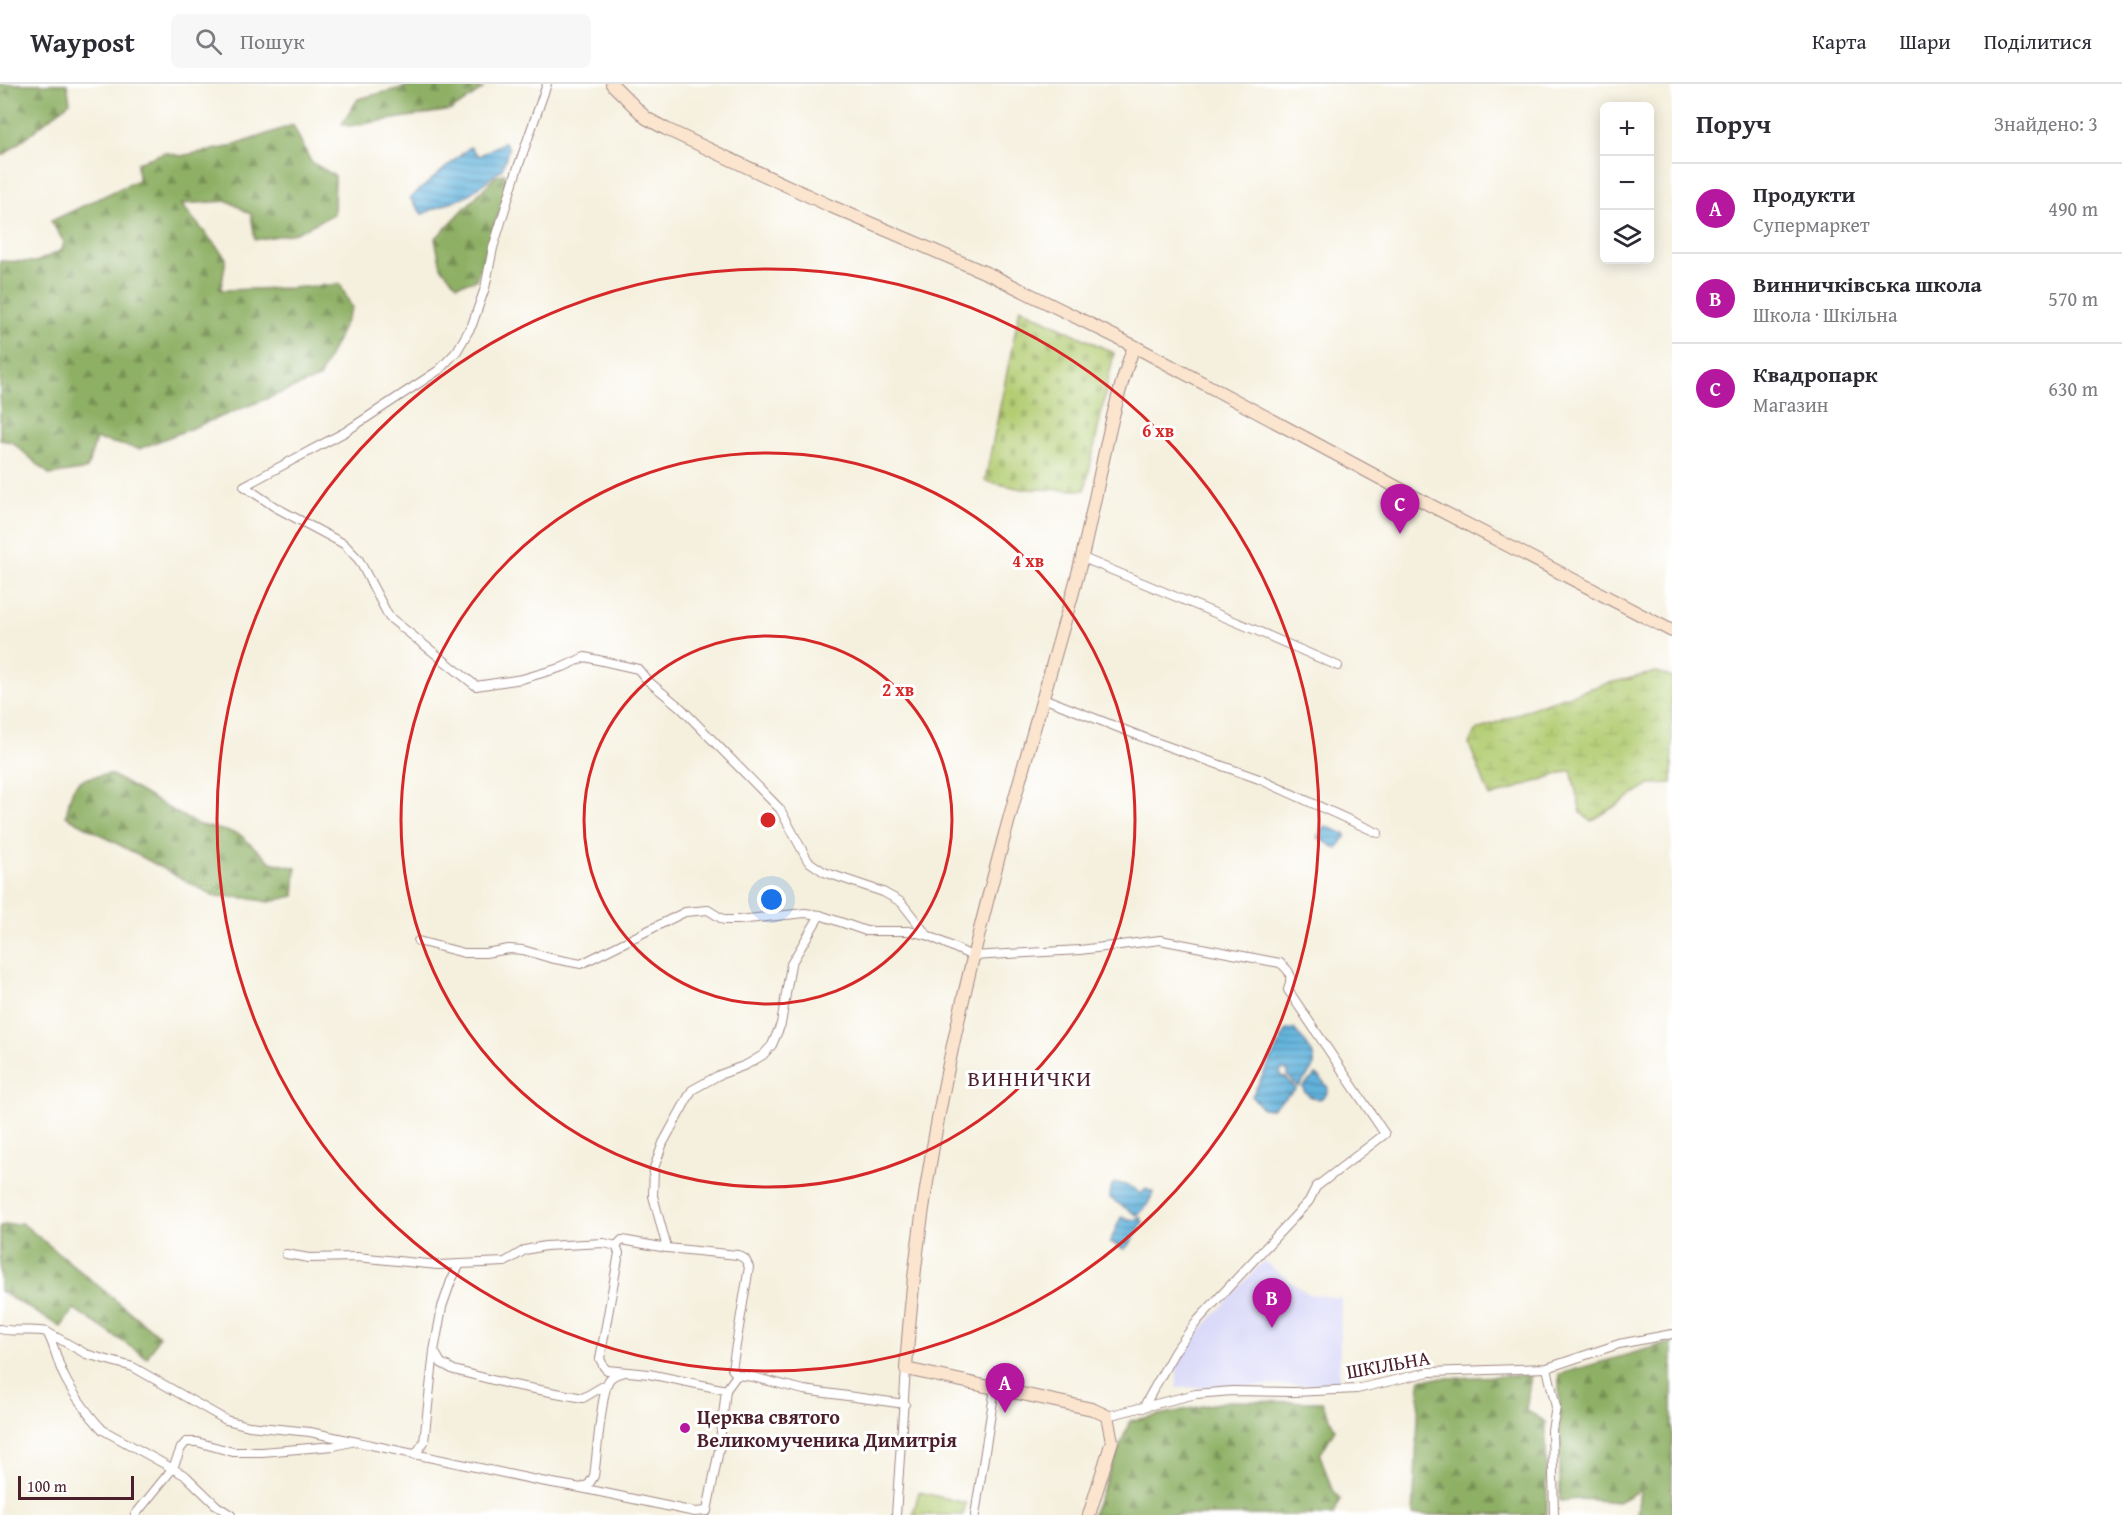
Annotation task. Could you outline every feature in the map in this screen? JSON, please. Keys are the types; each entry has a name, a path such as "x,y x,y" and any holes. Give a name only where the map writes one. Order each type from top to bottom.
{"street":[{"path":"547,84 493,248 485,288 472,325 457,351 439,370 345,432 244,486 275,507 344,544 359,560 389,617 476,686 522,679 563,668 585,657 638,669 647,680 681,708 780,809 808,861 824,872 884,892 901,902 927,935"},
{"path":"612,84 646,118 666,129 828,205 993,276 1134,346 1672,631"},
{"path":"896,1515 906,1368 920,1227 935,1135 972,956 1083,558 1109,436 1134,346"},
{"path":"1083,558 1338,666"},
{"path":"1043,698 1259,779 1378,833"},
{"path":"418,941 464,953 485,954 523,950 569,963 581,964 685,912 708,910 724,920 805,913 820,915 866,930 908,931 927,935 972,956 1080,950 1160,940 1280,963 1289,969 1292,978 1288,990 1385,1134 1316,1187 1309,1201 1198,1320 1174,1351 1143,1408"},
{"path":"667,1248 653,1196 654,1168 663,1143 692,1090 763,1055 772,1045 781,1024 791,964 820,915"},
{"path":"615,1246 622,1240 667,1248 738,1255 746,1259 749,1267 732,1369 737,1375 804,1390 905,1404"},
{"path":"286,1254 309,1258 357,1257 438,1265 505,1262 525,1250 544,1246 604,1243 615,1246 619,1253 600,1359 604,1367 607,1370 649,1374 726,1390"},
{"path":"415,1455 424,1442 434,1351 442,1307 460,1264"},
{"path":"0,1329 14,1333 35,1329 47,1332 86,1354 133,1367 226,1420 249,1426 310,1432 695,1512 707,1511 719,1450 726,1390 737,1375"},
{"path":"47,1332 55,1347 64,1377 93,1420 103,1430 186,1476 217,1506 231,1515"},
{"name":"ШКІЛЬНА","path":"1107,1416 1196,1394 1232,1391 1294,1392 1357,1389 1429,1372 1547,1368 1619,1344 1672,1334"},
{"path":"434,1351 441,1363 454,1370 508,1384 583,1398 607,1384 613,1376 626,1372"},
{"path":"906,1368 1092,1409 1107,1416 1112,1441 1089,1515"},
{"path":"1547,1368 1556,1407 1552,1430 1554,1515"},
{"path":"581,1488 589,1484 594,1476 607,1384"},
{"path":"975,1515 994,1388"},
{"path":"135,1515 173,1468 186,1442 197,1442 233,1452 262,1452 355,1442"}],"shaded area":[{"path":"1263,1261 1308,1294 1341,1298 1339,1384 1177,1388 1177,1357"}],"green space":[{"path":"0,84 67,84 70,102 4,155 0,155"},
{"path":"417,84 468,84 483,89 452,110 349,126 342,124 358,99"},
{"path":"293,125 311,162 335,176 334,214 296,233 255,240 251,214 228,201 181,204 226,258 221,290 340,284 352,308 319,378 139,449 96,439 87,469 50,475 12,442 0,440 0,261 36,262 62,250 64,242 51,221 138,180 137,163 165,152 180,156 229,147"},
{"path":"505,173 508,185 476,280 457,285 441,267 435,239 495,177"},
{"path":"1020,308 1114,353 1085,490 1022,489 985,481"},
{"path":"1657,672 1672,678 1672,783 1651,784 1591,821 1581,813 1571,770 1490,797 1469,744 1475,731 1540,705 1601,685"},
{"path":"110,774 196,824 239,834 271,862 296,868 294,896 269,902 214,896 66,816 73,789 77,784 88,778"},
{"path":"22,1223 159,1336 147,1358 74,1309 61,1327 0,1291 0,1226"},
{"path":"1672,1342 1672,1515 1637,1515 1640,1490 1618,1502 1580,1499 1560,1501 1559,1374"},
{"path":"1531,1375 1526,1410 1546,1422 1547,1515 1413,1515 1420,1379"},
{"path":"1228,1401 1322,1402 1335,1429 1320,1455 1331,1487 1340,1499 1334,1515 1092,1515 1130,1421"},
{"path":"919,1492 966,1503 963,1515 913,1515"}],"water":[{"path":"504,142 509,148 502,169 468,195 422,214 410,198 470,147 479,156"},
{"path":"1325,826 1345,834 1346,836 1337,849 1317,837"},
{"path":"1287,1029 1294,1029 1308,1047 1314,1057 1313,1067 1298,1087 1288,1076 1288,1071 1282,1069 1280,1073 1282,1077 1286,1078 1296,1089 1271,1109 1262,1108 1252,1096"},
{"path":"1316,1075 1328,1088 1326,1095 1320,1099 1310,1096 1302,1087"},
{"path":"1118,1183 1134,1188 1140,1194 1146,1189 1153,1192 1142,1211 1136,1215 1110,1198 1113,1184"},
{"path":"1121,1217 1134,1220 1140,1217 1143,1222 1130,1244 1124,1249 1110,1242"}],"place":[{"name":"Квадропарк","path":"1400,534"},
{"name":"Винничківська школа","path":"1272,1328"},
{"name":"Продукти","path":"1005,1413"},
{"name":"Церква святого Великомученика Димитрія","path":"685,1428"}],"district":[{"name":"ВИННИЧКИ","path":"1030,1078"}]}
